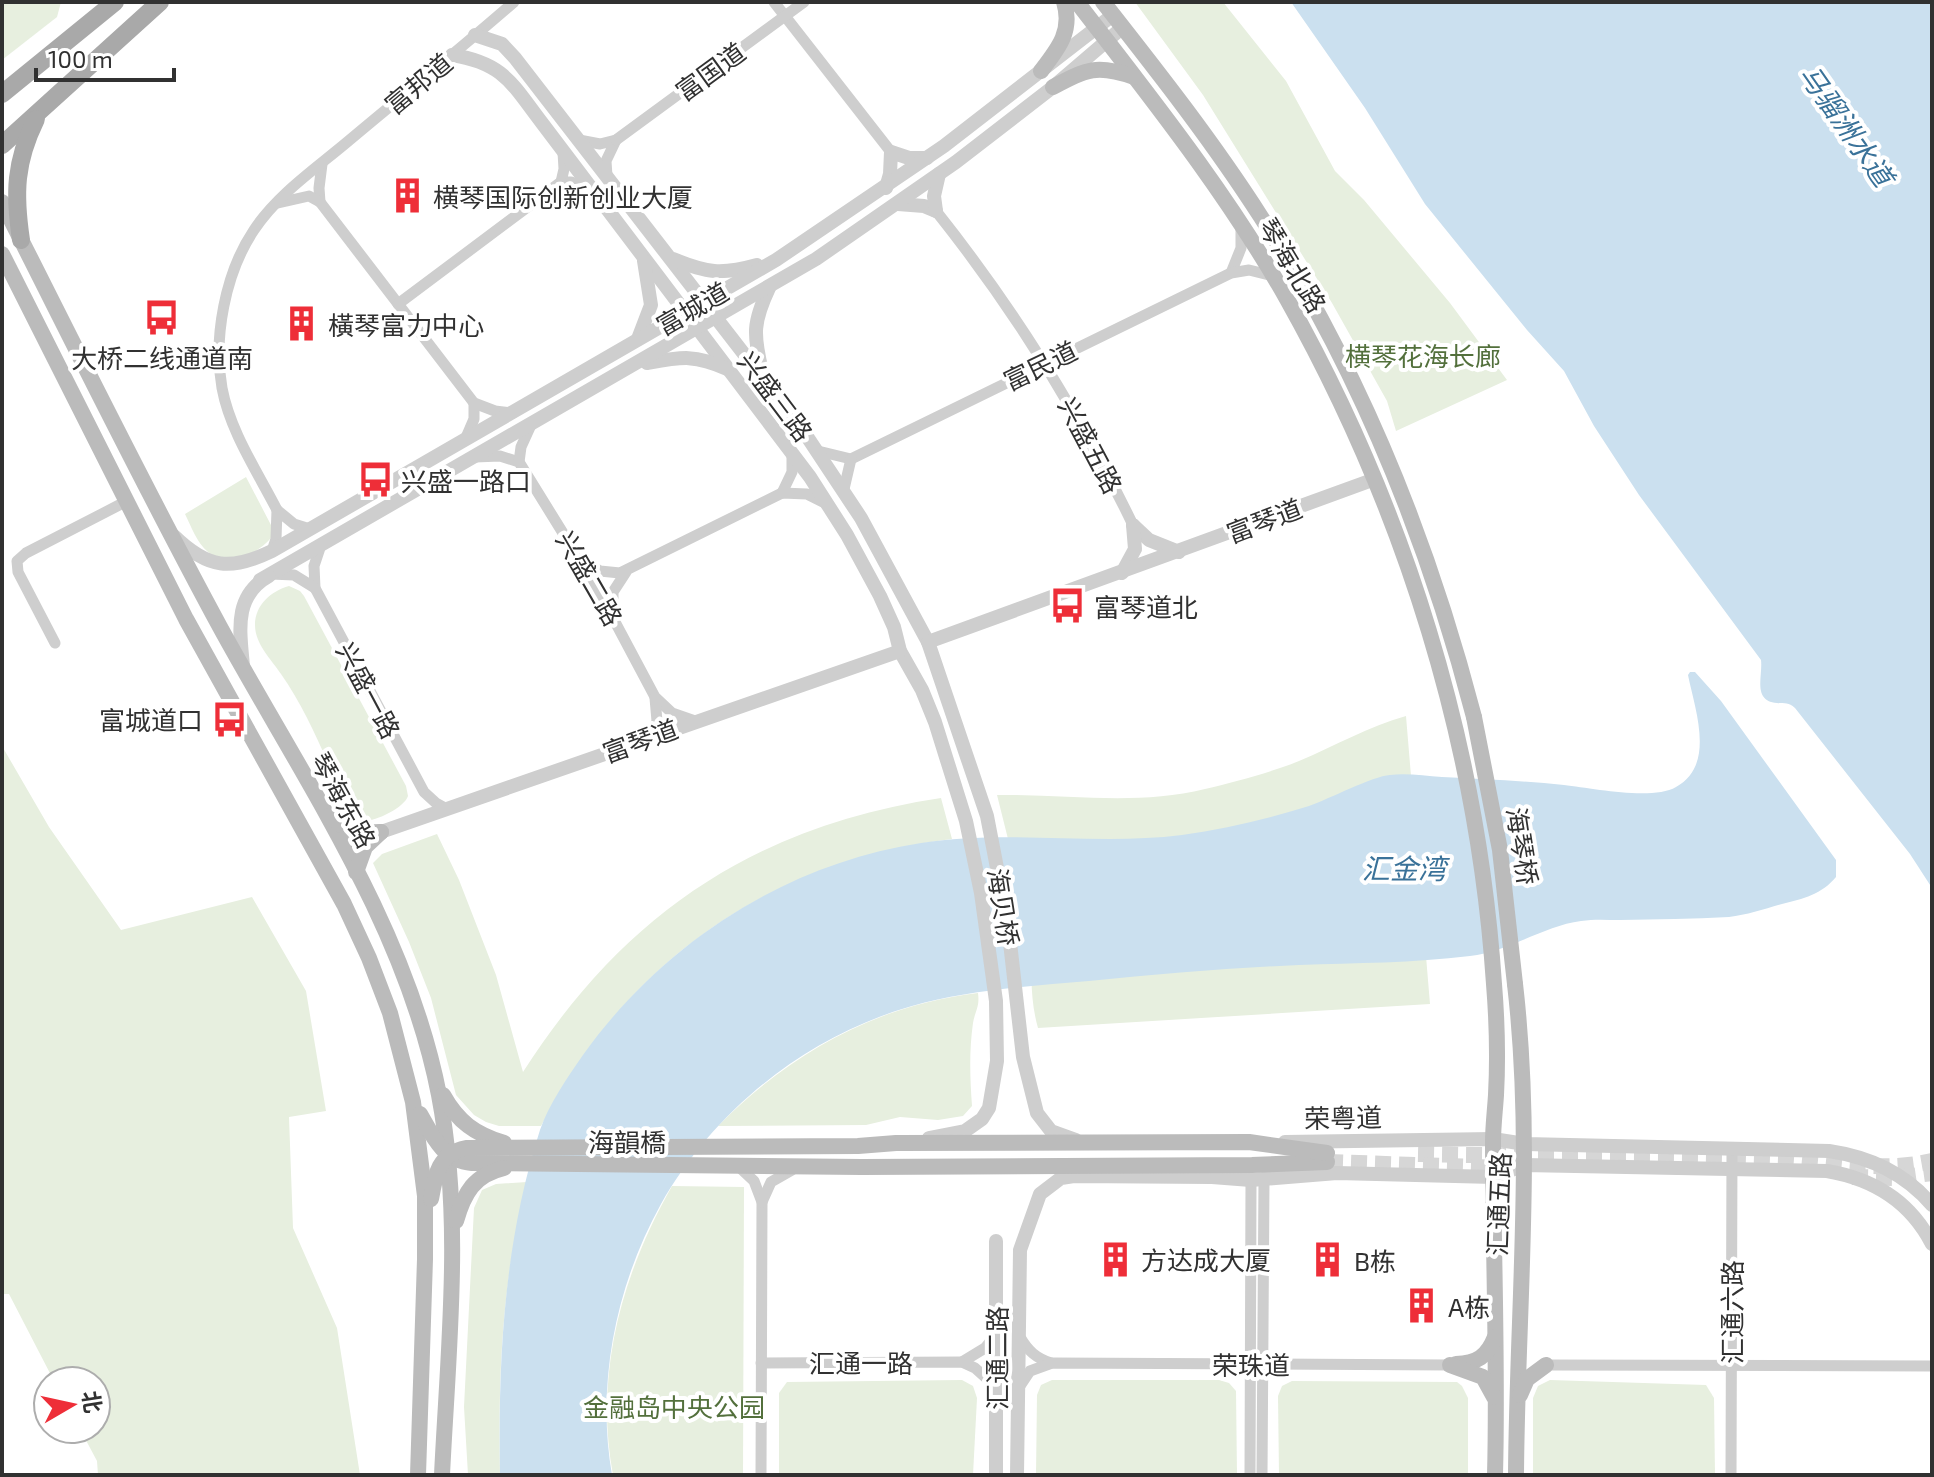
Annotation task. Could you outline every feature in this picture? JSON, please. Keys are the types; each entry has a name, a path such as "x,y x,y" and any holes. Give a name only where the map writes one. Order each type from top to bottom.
{"main road":[{"path":"2,94 115,2"},
{"path":"2,145 160,2"},
{"path":"1041,71 1059,48 1065,34 1068,20 1064,2"},
{"name":"琴海北路","path":"1077,2 1198,160 1240,222 1324,368 1375,479 1425,617 1454,722"},
{"name":"琴海北路","path":"1113,15 1190,114 1245,193 1303,286 1342,359 1383,446 1421,540 1474,717"},
{"path":"2,75 34,68"},
{"path":"1053,87 1080,72 1093,69 1108,69 1136,78"},
{"path":"21,240 16,209 17,171 36,119 57,94"},
{"name":"琴海东路","path":"2,202 174,536 356,872 402,971 432,1065 448,1155 452,1235 442,1475"},
{"name":"琴海东路","path":"2,254 180,608 357,931 390,1013 413,1102 422,1164 426,1228 418,1475"},
{"name":"海琴桥","path":"1474,717 1500,850 1515,984"},
{"name":"海琴桥","path":"1454,722 1480,853 1494,985"},
{"path":"323,811 353,833 381,832"},
{"path":"356,872 365,847 381,832"},
{"name":"汇通五路","path":"1515,984 1523,1051 1525,1144 1516,1475"},
{"name":"汇通五路","path":"1494,985 1497,1041 1493,1139 1495,1475"},
{"path":"407,1071 415,1080 422,1080 428,1077 432,1065"},
{"path":"436,1082 452,1111 466,1126 480,1135 517,1147"},
{"path":"413,1102 435,1142 448,1155 437,1169 426,1228"},
{"path":"737,1165 1255,1175 1327,1157 1249,1142"},
{"name":"荣粤道","path":"737,1147 896,1143 1249,1142"},
{"name":"海韻橋","path":"448,1155 466,1148 737,1147"},
{"name":"海韻橋","path":"448,1155 466,1162 517,1165 737,1165"},
{"path":"452,1235 462,1201 471,1186 489,1172 517,1165"},
{"path":"1450,1365 1474,1363 1486,1354 1496,1335"},
{"path":"1518,1335 1532,1361 1546,1365"},
{"path":"1450,1365 1483,1377 1489,1383 1496,1403"},
{"path":"1516,1408 1527,1379 1546,1365"}],"street":[{"name":"富邦道","path":"322,164 514,2"},
{"path":"774,2 891,152 909,158 927,158"},
{"name":"富国道","path":"616,140 804,2"},
{"name":"富城道","path":"266,577 816,259 939,174 1053,87 1102,34 1113,15"},
{"name":"富城道","path":"174,536 204,558 226,564 247,563 272,551 776,260 886,188 1041,71 1102,34"},
{"name":"兴盛三路","path":"475,35 502,44 705,301 844,489 928,642 987,816"},
{"name":"兴盛三路","path":"452,55 485,62 505,76 791,450 829,506 880,596 894,627 900,651 922,690 966,821"},
{"path":"579,140 600,144 616,140"},
{"path":"607,177 606,161 616,140"},
{"path":"561,182 563,151"},
{"path":"886,188 891,152"},
{"path":"320,202 322,164"},
{"path":"310,529 294,524 277,510 232,421 223,391 219,345 223,312 235,266 254,230 278,203 322,164"},
{"path":"897,204 924,206 936,211 935,189 939,174"},
{"path":"398,304 561,182 590,189"},
{"path":"278,203 309,196 320,202 474,403 495,411 514,413"},
{"name":"兴盛五路","path":"936,211 989,280 1045,363 1091,442 1133,525"},
{"path":"1231,273 1241,248 1240,222"},
{"path":"638,339 651,305 651,290 643,257"},
{"path":"671,259 715,273 732,272 776,260"},
{"path":"1231,273 1249,270 1273,276"},
{"name":"富民道","path":"851,459 1231,273"},
{"path":"763,379 754,327 770,286"},
{"path":"633,366 687,357 705,359 728,369"},
{"path":"464,442 474,419 474,403"},
{"path":"475,457 500,456 519,462 521,447 531,425"},
{"path":"782,493 792,472 791,450"},
{"path":"818,451 851,459 844,489"},
{"name":"兴盛二路","path":"519,462 581,560 655,697 672,713 695,721"},
{"name":"富琴道","path":"381,832 900,651 915,656 921,654 928,642 1375,479"},
{"path":"581,560 606,573 626,572 782,493 807,494 829,506"},
{"path":"55,643 18,572 17,561 26,553 127,501"},
{"path":"272,551 276,539 277,510"},
{"path":"1133,525 1149,540 1179,552"},
{"path":"1122,573 1135,549 1133,525"},
{"path":"315,588 314,566 321,545"},
{"path":"613,617 613,592 626,572"},
{"path":"243,666 240,615 244,601 266,577 294,575 315,588"},
{"name":"兴盛一路","path":"315,588 424,792 447,809"},
{"path":"648,738 657,721 655,697"},
{"path":"418,819 424,792"},
{"name":"海贝桥","path":"987,816 1002,889 1023,1057 1037,1113 1051,1131 1086,1143"},
{"name":"海贝桥","path":"896,1143 965,1131 982,1119 989,1108 997,1061 996,1001 981,893 966,821"},
{"name":"荣粤道","path":"1249,1142 1493,1139 1525,1144 1815,1150 1858,1157 1900,1175 1932,1205"},
{"name":"汇通六路","path":"1731,1475 1732,1148"},
{"path":"737,1165 754,1181 762,1202"},
{"path":"1262,1475 1257,1364 1255,1175 1337,1173 1494,1177 1524,1165 1827,1171 1865,1181 1900,1201 1918,1220 1932,1244"},
{"path":"761,1475 762,1202 771,1182 802,1166"},
{"name":"汇通二路","path":"1017,1475 1020,1250 1040,1194 1061,1178 1255,1175"},
{"name":"汇通二路","path":"995,1472 996,1241"},
{"path":"1018,1320 1019,1335 1026,1348 1037,1358 1052,1363"},
{"path":"962,1362 985,1348 995,1336"},
{"path":"962,1362 975,1368 995,1386"},
{"name":"汇通一路","path":"761,1363 962,1362"},
{"path":"1018,1390 1030,1371 1052,1363"},
{"name":"荣珠道","path":"1052,1363 1450,1365"},
{"path":"1250,1475 1257,1364"},
{"path":"1546,1365 1932,1366"}],"green space":[{"path":"2,2 61,2 57,17 2,60"},
{"name":"横琴花海长廊","path":"1135,2 1223,2 1286,81 1335,171 1364,200 1450,303 1507,380 1396,431 1387,401 1332,303 1203,95"},
{"path":"246,477 271,525 271,538 242,557 216,557 201,544 185,514"},
{"path":"289,586 304,596 406,786 408,796 405,801 381,817 360,821 350,814 301,707 258,639 255,625 261,605 270,595"},
{"path":"1406,716 1430,1004 1038,1028 1026,923 997,795 1127,798 1205,789 1277,769"},
{"path":"2,746 49,827 121,930 252,897 306,991 326,1111 289,1117 293,1228 337,1328 360,1475 98,1475 97,1461 88,1445 112,1445 112,1365 46,1365 9,1294 2,1294"},
{"path":"941,798 952,839 885,851 822,870 764,897 709,930 660,969 615,1015 576,1068 541,1126 499,1126 486,1122 474,1115 456,1095 431,998 373,863 382,854 437,834 459,880 496,975 523,1072 562,1016 605,966 651,923 700,886 754,855 811,830 874,811"},
{"path":"978,993 971,1044 972,1106 963,1116 938,1120 900,1117 866,1125 718,1126 774,1077 836,1037 904,1009"},
{"path":"527,1182 512,1255 503,1327 500,1475 468,1475 464,1407 474,1208 482,1190 496,1184"},
{"name":"金融岛中央公园","path":"672,1186 744,1187 743,1475 613,1475 607,1399 617,1325 639,1254"},
{"name":"金融岛中央公园","path":"962,1380 973,1386 977,1398 973,1475 779,1475 779,1393 787,1382"},
{"path":"1052,1380 1219,1380 1229,1383 1236,1391 1237,1475 1036,1475 1037,1395 1041,1385"},
{"path":"1550,1380 1706,1385 1714,1398 1715,1475 1533,1475 1533,1398 1538,1386"},
{"path":"1292,1381 1457,1382 1468,1398 1468,1475 1279,1475 1278,1396 1282,1386"}],"water":[{"name":"马骝洲水道","path":"1291,2 1932,2 1932,888 1910,854 1795,708 1764,698 1760,687 1761,660 1639,495 1594,426 1564,371 1425,204 1365,108"},
{"name":"汇金湾","path":"1695,672 1721,701 1836,860 1836,877 1825,888 1797,900 1729,917 1581,921 1553,928 1498,950 1470,956 1220,970 1022,987 933,1001 873,1019 801,1057 736,1108 683,1169 661,1204 632,1268 614,1335 607,1405 612,1475 500,1475 502,1344 511,1258 528,1172 544,1120 583,1055 615,1015 650,978 689,944 731,915 775,890 822,869 921,843 986,837 1117,839 1198,833 1294,811 1390,775 1534,782 1637,793 1665,791 1688,777 1696,765 1699,751 1700,736 1688,675"}],"tunnel":[{"path":"1418,1154 1735,1157 1875,1166 1932,1161"},
{"path":"1327,1162 1505,1168"},
{"path":"1852,1177 1897,1178 1932,1173"}],"place":[{"name":"横琴国际创新创业大厦","path":"407,196"},
{"name":"大桥二线通道南","path":"162,318"},
{"name":"橫琴富力中心","path":"302,324"},
{"name":"兴盛一路口","path":"375,480"},
{"name":"富琴道北","path":"1068,606"},
{"name":"富城道口","path":"229,719"},
{"name":"方达成大厦","path":"1115,1259"},
{"name":"B栋","path":"1328,1260"},
{"name":"A栋","path":"1422,1306"}]}
